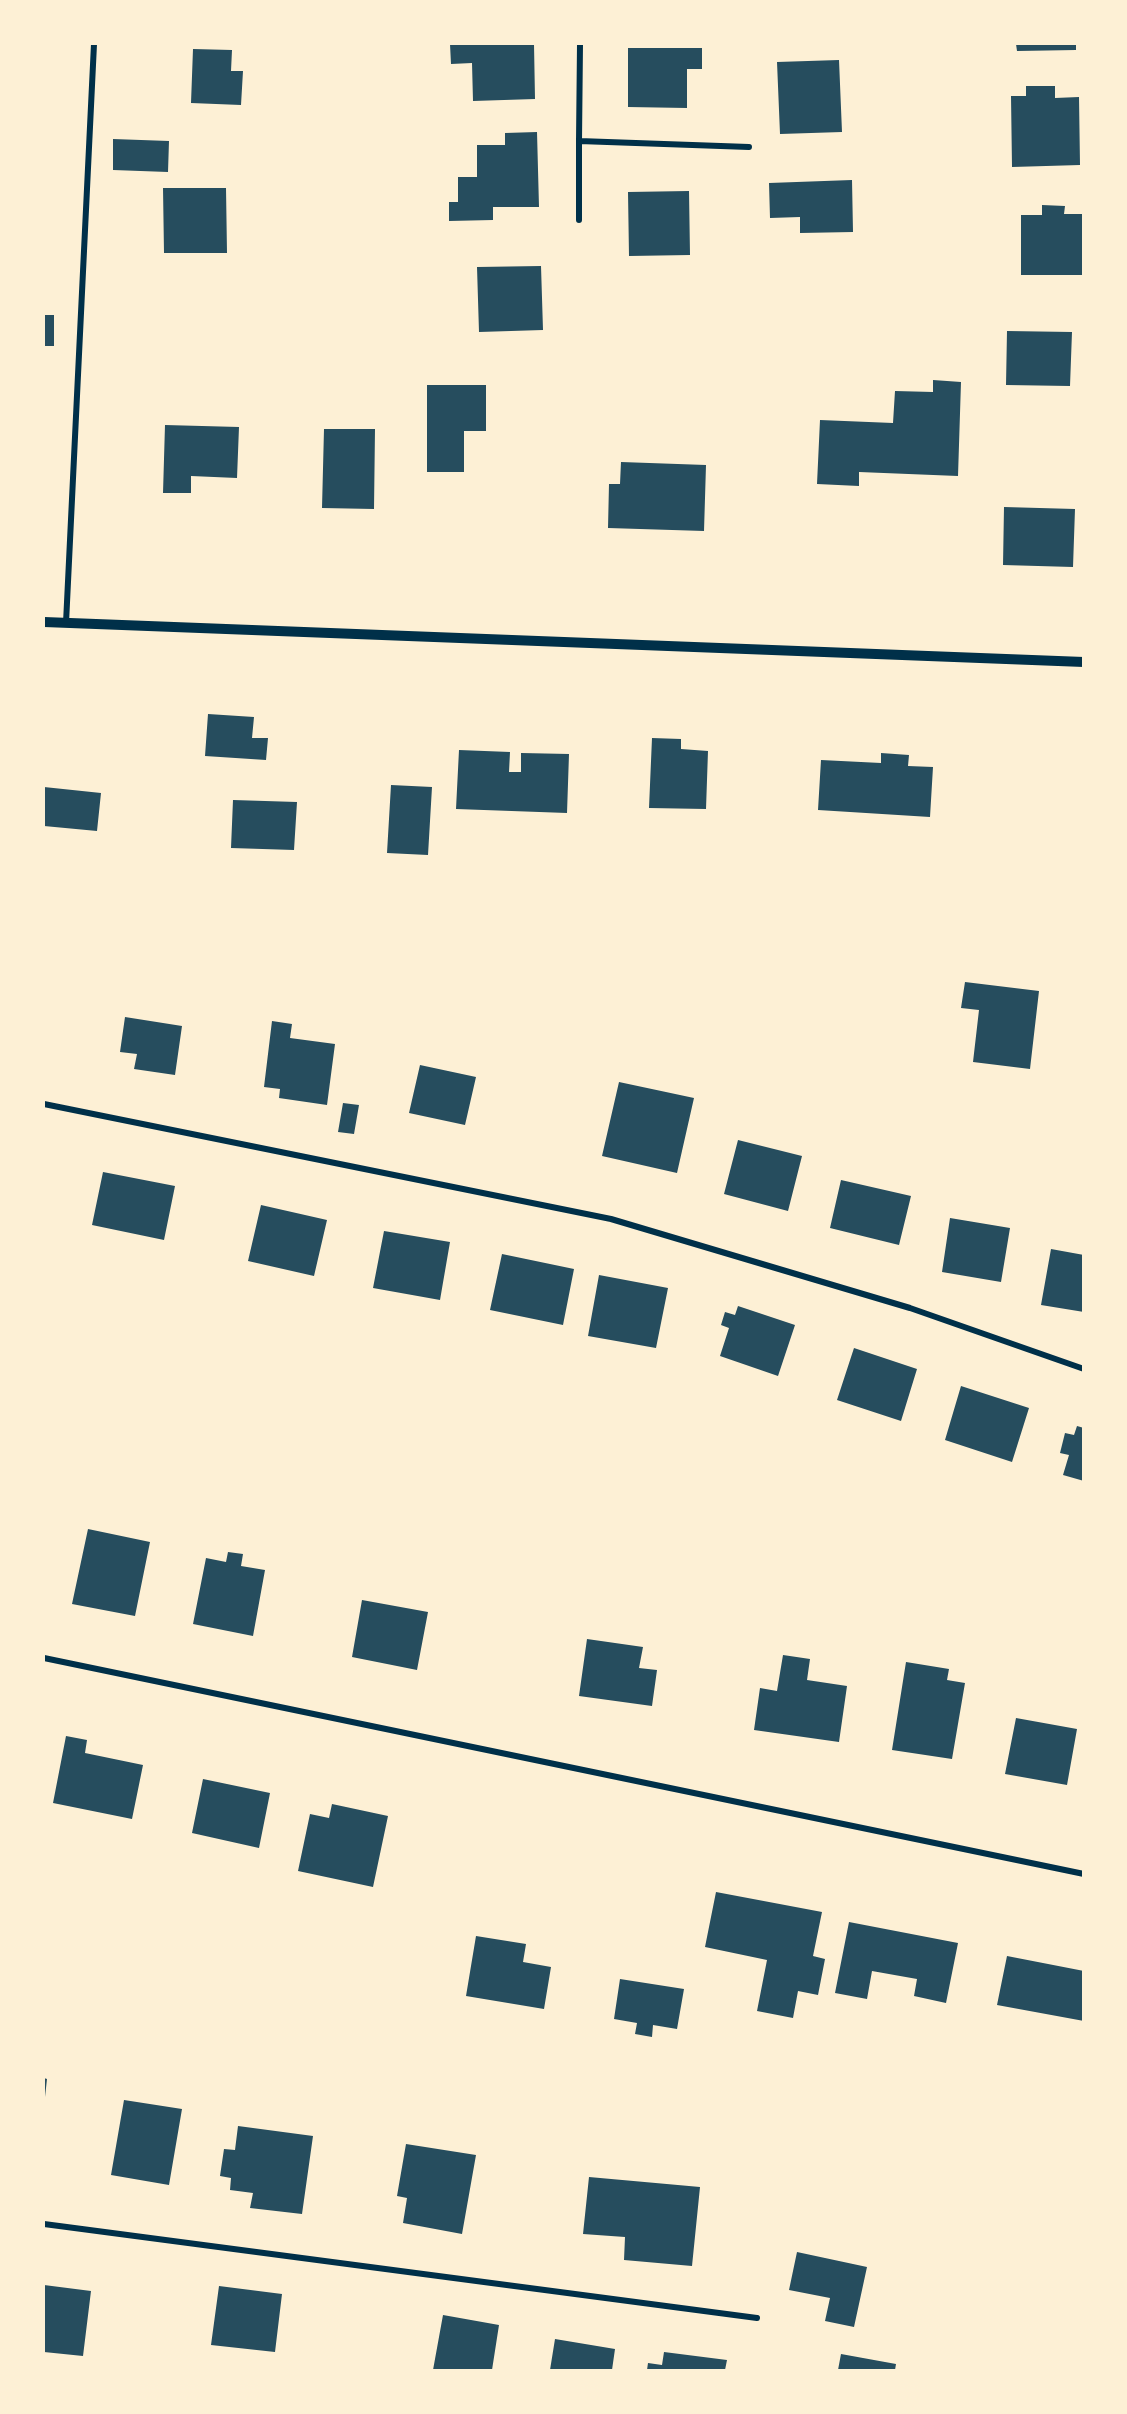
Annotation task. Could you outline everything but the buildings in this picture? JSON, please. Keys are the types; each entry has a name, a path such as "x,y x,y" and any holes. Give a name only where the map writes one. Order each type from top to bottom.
{"street":[{"path":"66,623 94,44"},
{"path":"579,220 580,44"},
{"path":"579,141 748,147"},
{"path":"44,622 1083,662"},
{"path":"44,1104 611,1219 910,1308 1083,1369"},
{"path":"44,1658 1083,1874"},
{"path":"44,2224 757,2318"}]}
